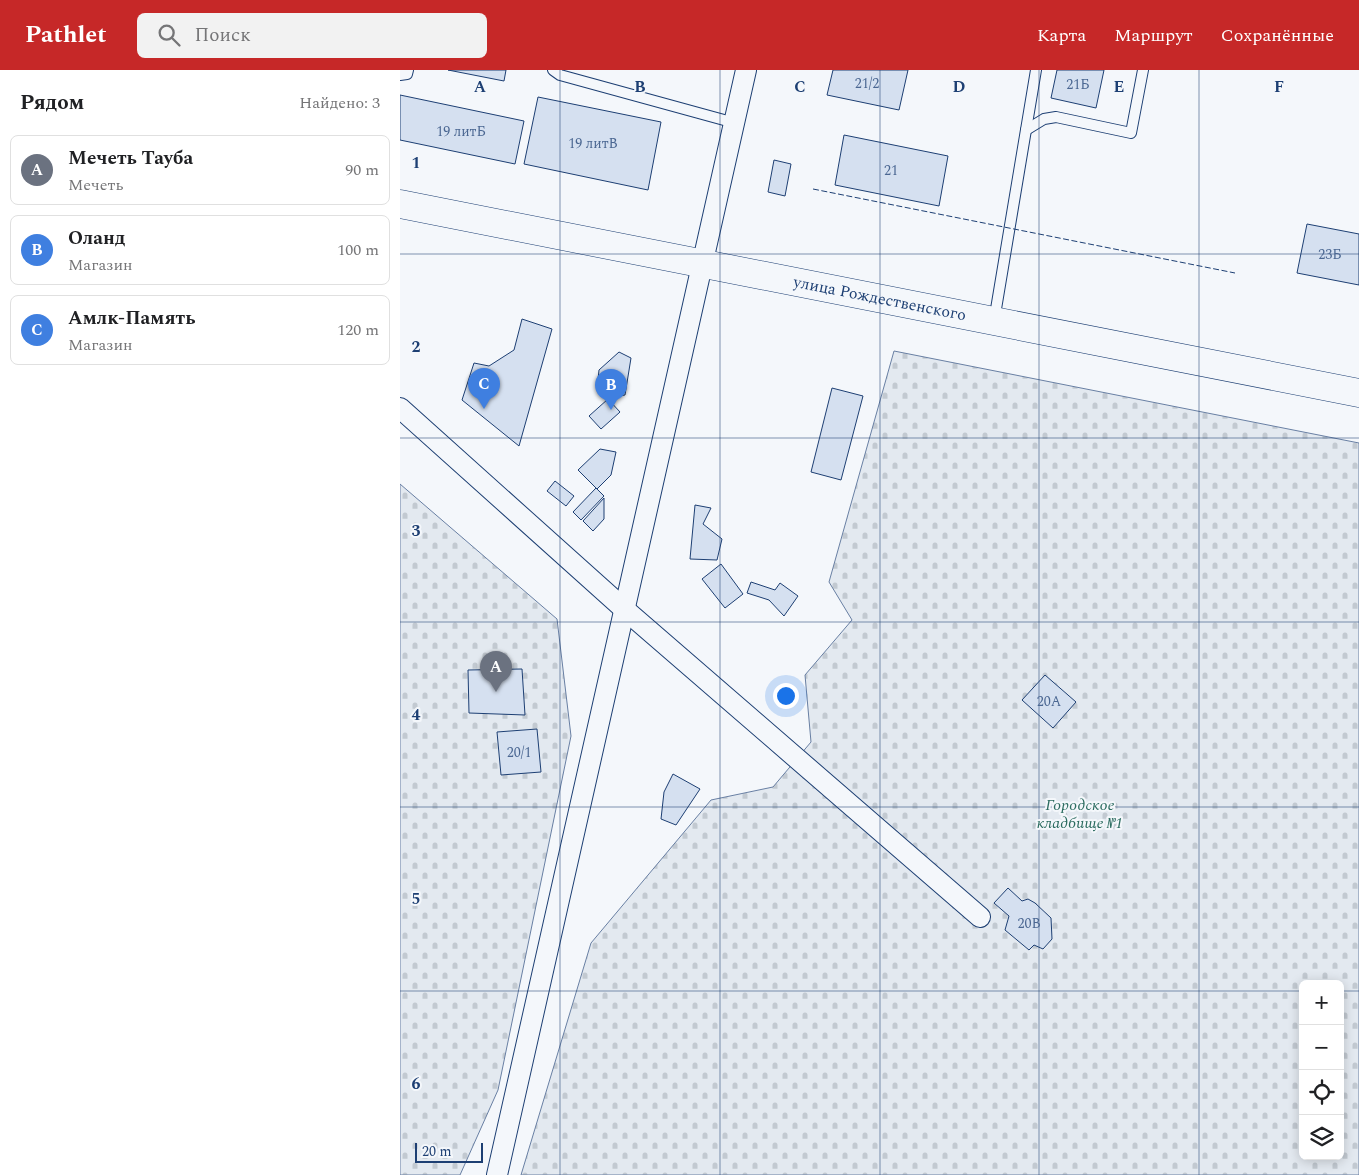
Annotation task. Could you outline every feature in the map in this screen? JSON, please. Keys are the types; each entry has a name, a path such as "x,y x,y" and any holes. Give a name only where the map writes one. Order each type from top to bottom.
{"main road":[{"name":"улица Рождественского","path":"400,204 701,265 1359,393"}],"street":[{"path":"496,1175 746,70"},
{"path":"400,408 624,608 980,917"}],"lane":[{"path":"400,75 407,74 408,70"},
{"path":"553,70 560,75 735,123"},
{"path":"994,322 1036,70"},
{"path":"1026,130 1044,119 1056,117 1131,133 1143,70"}],"green space":[{"name":"Городское кладбище №1","path":"894,351 1359,443 1359,1175 521,1175 591,943 711,800 773,787 811,742 805,675 852,620 829,582"},
{"path":"400,484 557,619 571,736 498,1090 460,1175 400,1175"}],"building":[{"path":"448,70 506,70 504,81"},
{"path":"833,70 908,70 899,110 827,95"},
{"path":"1057,70 1104,70 1096,108 1051,98"},
{"path":"400,95 524,121 515,164 400,140"},
{"path":"538,97 661,122 648,190 524,164"},
{"path":"844,135 948,156 939,206 835,185"},
{"path":"774,160 791,164 785,196 768,192"},
{"path":"1307,224 1359,234 1359,285 1297,273"},
{"path":"522,319 552,329 519,446 462,400 474,363 489,366 514,350"},
{"path":"619,352 631,358 625,395 612,397 597,389 599,370"},
{"path":"832,388 863,396 841,480 811,472"},
{"path":"608,399 620,412 601,429 589,416"},
{"path":"600,449 616,452 611,475 597,489 578,470"},
{"path":"555,481 574,496 566,506 547,491"},
{"path":"596,488 604,496 581,520 573,512"},
{"path":"604,498 604,519 593,531 583,521"},
{"path":"695,505 711,508 703,524 722,539 717,560 690,559"},
{"path":"721,564 743,594 725,608 702,579"},
{"path":"751,582 775,590 780,583 798,596 784,616 769,600 747,593"},
{"path":"522,669 525,715 469,713 468,670"},
{"path":"1045,675 1076,702 1053,728 1022,700"},
{"path":"537,729 541,772 501,775 497,732"},
{"path":"673,774 700,789 676,825 661,819 664,792"},
{"path":"1008,888 1022,901 1028,899 1035,903 1051,918 1052,939 1043,949 1034,945 1029,950 1005,930 1009,916 994,903"}],"fence":[{"path":"813,189 1235,273"}],"place":[{"name":"Амлк-Память","path":"484,409"},
{"name":"Оланд","path":"611,410"},
{"name":"Мечеть Тауба","path":"496,692"}]}
